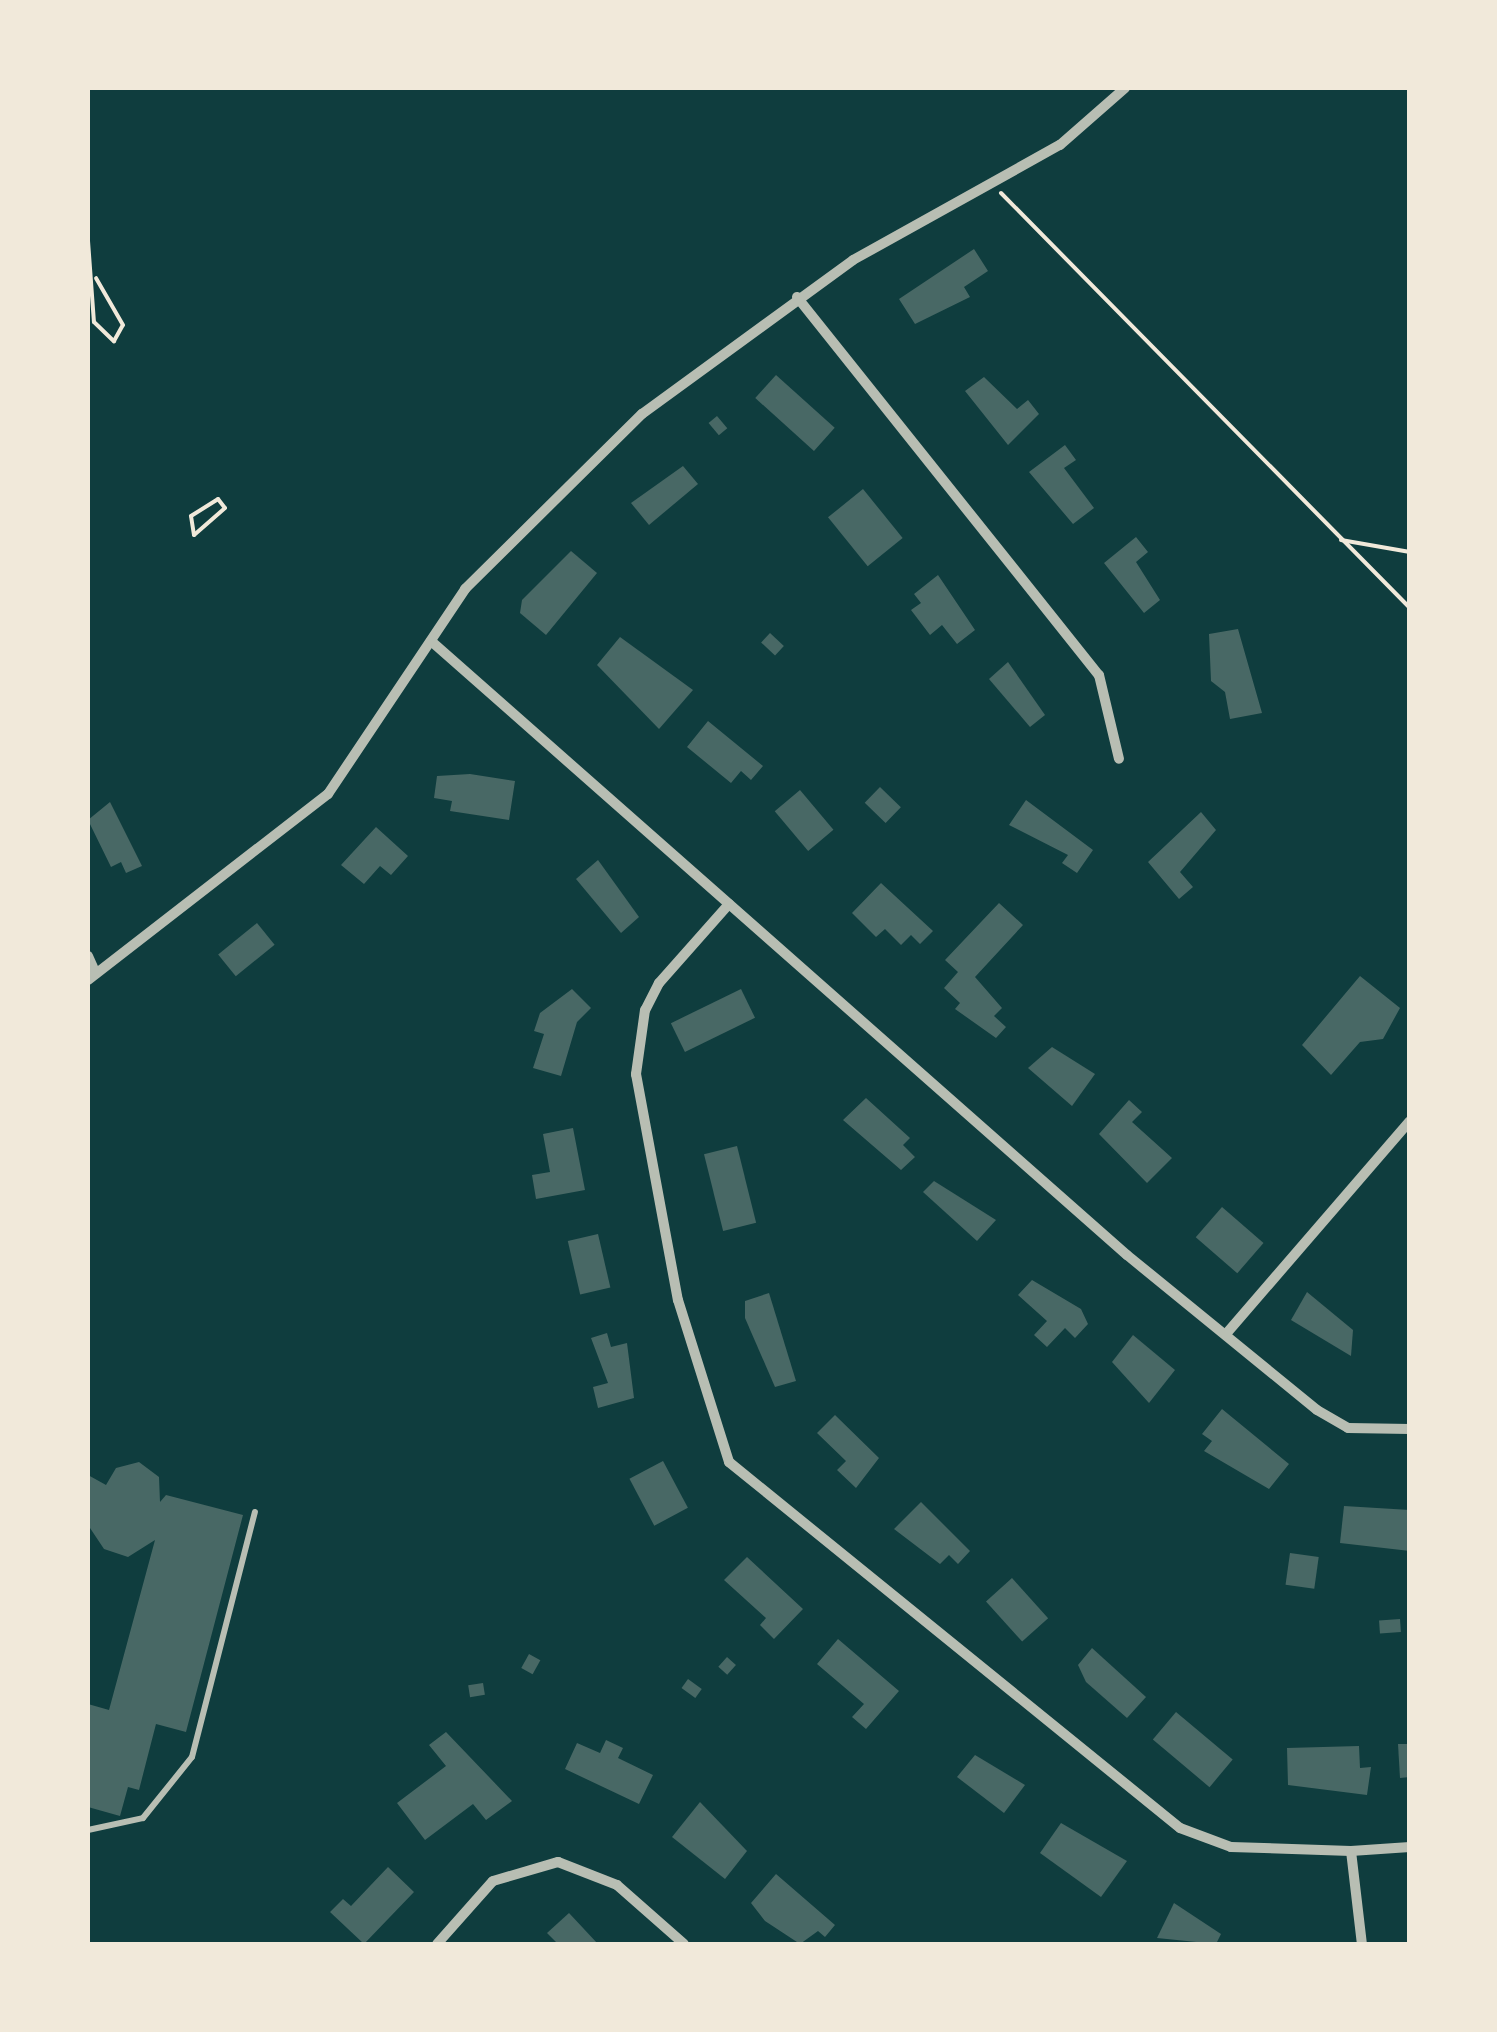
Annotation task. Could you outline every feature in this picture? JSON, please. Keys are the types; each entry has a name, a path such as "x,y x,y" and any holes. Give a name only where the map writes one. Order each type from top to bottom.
{"street":[{"path":"88,956 91,976 328,794 465,589 558,491 796,297 1060,145 1125,88"},
{"path":"796,297 1099,675 1119,759"},
{"path":"431,641 1226,1334 1348,1428 1410,1429"},
{"path":"729,904 659,984 645,1010 636,1074 678,1300 729,1462 1180,1828 1230,1847 1351,1851 1410,1847"},
{"path":"1226,1334 1410,1121"},
{"path":"1351,1851 1362,1944"},
{"path":"437,1944 493,1881 558,1862 617,1885 684,1944"}],"lane":[{"path":"88,1830 144,1818 192,1757 255,1512"}],"path":[{"path":"992,182 1410,608"},
{"path":"88,242 96,278 94,322 114,341 123,325 96,278"},
{"path":"218,499 225,508 194,536 191,516 218,499"},
{"path":"1341,540 1410,552"}],"building":[{"path":"974,249 988,271 964,287 970,297 915,324 899,299"},
{"path":"776,375 835,428 814,451 755,398"},
{"path":"984,377 1017,409 1028,400 1039,414 1008,445 965,391"},
{"path":"717,416 727,428 719,435 709,423"},
{"path":"1065,445 1076,460 1064,468 1094,508 1073,524 1029,472"},
{"path":"683,466 698,484 649,525 631,503"},
{"path":"863,489 903,538 868,566 828,517"},
{"path":"1136,537 1148,552 1136,562 1160,600 1144,613 1104,563"},
{"path":"571,551 597,573 546,635 520,613 522,600"},
{"path":"938,575 975,630 957,644 942,625 930,635 911,610 921,603 914,594"},
{"path":"1238,629 1262,713 1230,719 1225,692 1211,681 1209,634"},
{"path":"770,633 784,646 775,655 761,643"},
{"path":"620,637 693,690 659,729 597,665"},
{"path":"1008,662 1045,715 1030,727 989,679"},
{"path":"708,721 763,766 751,780 741,771 731,783 687,747"},
{"path":"470,774 515,781 509,820 450,811 452,801 434,798 437,776"},
{"path":"880,787 901,807 886,823 865,803"},
{"path":"800,790 833,830 808,851 775,811"},
{"path":"1026,800 1093,850 1077,873 1062,863 1068,855 1009,825"},
{"path":"110,802 142,866 126,873 121,862 111,867 88,820"},
{"path":"1201,812 1216,830 1180,872 1193,887 1179,899 1148,862"},
{"path":"376,827 408,856 391,875 380,866 364,884 341,865"},
{"path":"598,860 639,917 621,933 576,879"},
{"path":"881,883 933,931 920,944 911,935 901,945 885,929 876,937 852,913"},
{"path":"999,903 1023,925 975,977 1002,1008 994,1016 1006,1027 996,1038 955,1009 960,1003 944,988 958,972 945,960"},
{"path":"257,923 275,945 236,976 218,954"},
{"path":"1360,976 1400,1008 1383,1039 1360,1042 1331,1075 1302,1045"},
{"path":"572,989 591,1008 577,1022 561,1076 533,1068 544,1034 534,1031 540,1013"},
{"path":"741,989 755,1018 685,1052 671,1023"},
{"path":"1052,1047 1095,1074 1072,1106 1028,1068"},
{"path":"866,1098 910,1138 903,1145 915,1157 901,1170 843,1120"},
{"path":"1129,1100 1142,1112 1132,1122 1172,1158 1147,1183 1099,1134"},
{"path":"573,1128 585,1190 536,1199 532,1175 550,1172 543,1134"},
{"path":"737,1146 756,1223 723,1231 704,1154"},
{"path":"934,1181 996,1220 977,1241 923,1192"},
{"path":"1222,1207 1264,1243 1237,1273 1196,1237"},
{"path":"598,1234 610,1288 580,1295 568,1241"},
{"path":"1032,1280 1081,1309 1088,1324 1075,1338 1065,1328 1047,1347 1034,1335 1047,1321 1018,1295"},
{"path":"1307,1292 1353,1330 1351,1356 1291,1320"},
{"path":"769,1293 796,1381 775,1387 745,1318 745,1301"},
{"path":"607,1333 611,1347 627,1343 634,1398 598,1408 593,1387 608,1383 591,1338"},
{"path":"1133,1335 1175,1370 1149,1403 1112,1362"},
{"path":"1222,1409 1289,1464 1269,1489 1204,1451 1212,1441 1202,1434"},
{"path":"835,1415 879,1458 856,1488 837,1470 846,1461 817,1433"},
{"path":"663,1461 688,1508 654,1526 629,1479"},
{"path":"139,1462 159,1477 160,1502 166,1495 243,1515 186,1732 156,1724 139,1790 128,1787 120,1816 88,1807 88,1704 109,1710 155,1540 128,1557 104,1549 88,1525 88,1475 106,1485 116,1468"},
{"path":"921,1502 970,1551 958,1564 949,1555 940,1564 894,1529"},
{"path":"1344,1506 1410,1510 1410,1551 1340,1543"},
{"path":"1290,1553 1319,1557 1314,1589 1286,1585"},
{"path":"747,1557 803,1609 774,1639 760,1625 766,1618 724,1580"},
{"path":"1012,1578 1048,1618 1022,1642 986,1601"},
{"path":"1400,1619 1401,1632 1380,1633 1379,1620"},
{"path":"838,1639 899,1691 866,1729 852,1717 864,1704 817,1664"},
{"path":"1092,1648 1146,1697 1127,1718 1086,1682 1078,1665"},
{"path":"529,1654 540,1660 533,1674 521,1668"},
{"path":"727,1657 736,1665 727,1675 718,1667"},
{"path":"688,1679 702,1689 695,1698 682,1688"},
{"path":"483,1683 485,1695 470,1697 468,1685"},
{"path":"1176,1712 1233,1760 1210,1787 1153,1740"},
{"path":"446,1732 512,1801 486,1820 473,1804 425,1840 397,1803 446,1766 429,1745"},
{"path":"606,1740 623,1748 618,1758 653,1775 639,1804 565,1769 577,1743 600,1753"},
{"path":"1398,1744 1410,1744 1410,1777 1400,1778"},
{"path":"1359,1746 1360,1768 1371,1767 1367,1795 1288,1785 1287,1748"},
{"path":"975,1755 1025,1785 1004,1813 957,1777"},
{"path":"700,1802 747,1851 725,1879 672,1837"},
{"path":"1061,1823 1127,1861 1101,1897 1040,1853"},
{"path":"388,1867 414,1892 364,1944 330,1912 343,1899 351,1906"},
{"path":"776,1874 835,1925 825,1937 818,1931 800,1944 765,1921 751,1903"},
{"path":"1174,1903 1221,1934 1216,1944 1157,1938"},
{"path":"569,1913 598,1944 558,1944 547,1933"}]}
